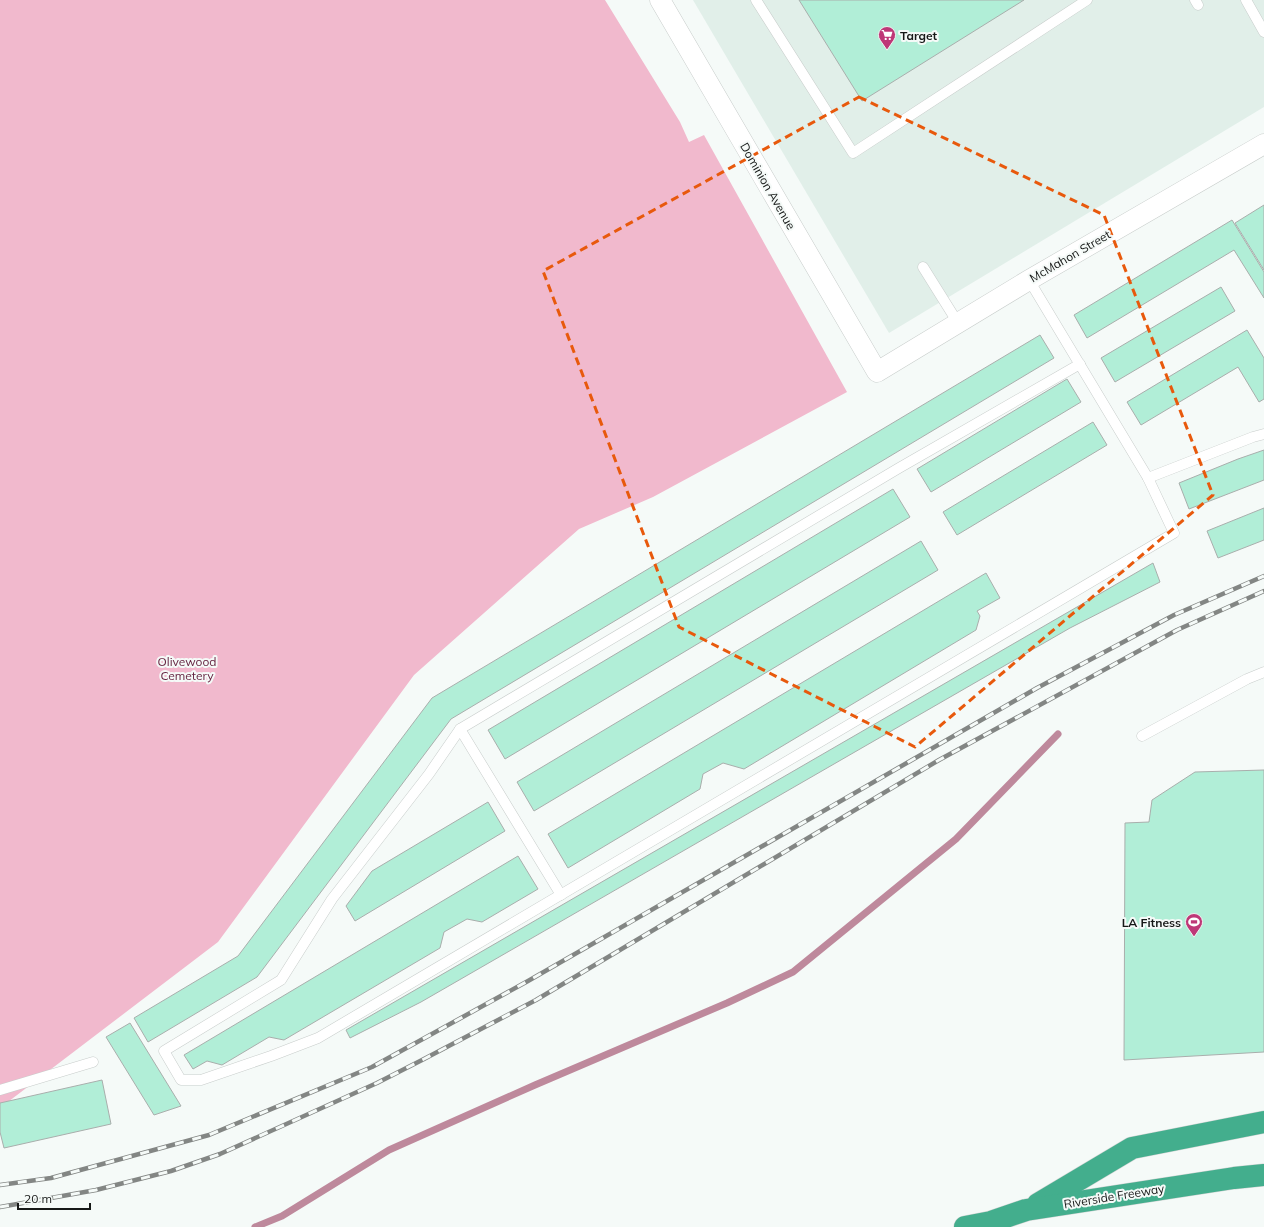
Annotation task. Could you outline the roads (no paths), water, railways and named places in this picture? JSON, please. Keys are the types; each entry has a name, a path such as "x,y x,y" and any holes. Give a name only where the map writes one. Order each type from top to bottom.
{"highway":[{"path":"1026,1210 1132,1148 1264,1122"},
{"name":"Riverside Freeway","path":"965,1227 990,1222 1026,1210 1234,1178 1264,1175"}],"street":[{"name":"Dominion Avenue","path":"660,0 877,372"},
{"name":"McMahon Street","path":"877,372 1029,280 1264,144"}],"lane":[{"path":"756,0 853,153 1087,0"},
{"path":"1246,0 1264,32"},
{"path":"923,267 958,323"},
{"path":"1029,280 1080,364 1148,478 1174,534 318,1038 201,1080 181,1080 164,1051 281,980 332,899 429,774 460,728 899,468 1080,364"},
{"path":"1148,478 1264,434"},
{"path":"1142,736 1247,679 1264,672"},
{"path":"460,728 561,895"},
{"path":"0,1090 93,1062"}],"waterway":[{"path":"255,1227 282,1216 389,1150 535,1085 727,1003 793,972 956,839 1058,734"}],"railway":[{"path":"0,1185 51,1178 209,1135 372,1067 528,981 1037,688 1174,615 1264,576"},
{"path":"0,1207 96,1190 171,1171 220,1154 377,1083 536,1000 939,760 1177,630 1264,591"}],"place":[{"name":"Target","path":"887,50"},
{"name":"LA Fitness","path":"1194,937"}],"park label":[{"name":"Olivewood Cemetery","path":"187,668"}]}
